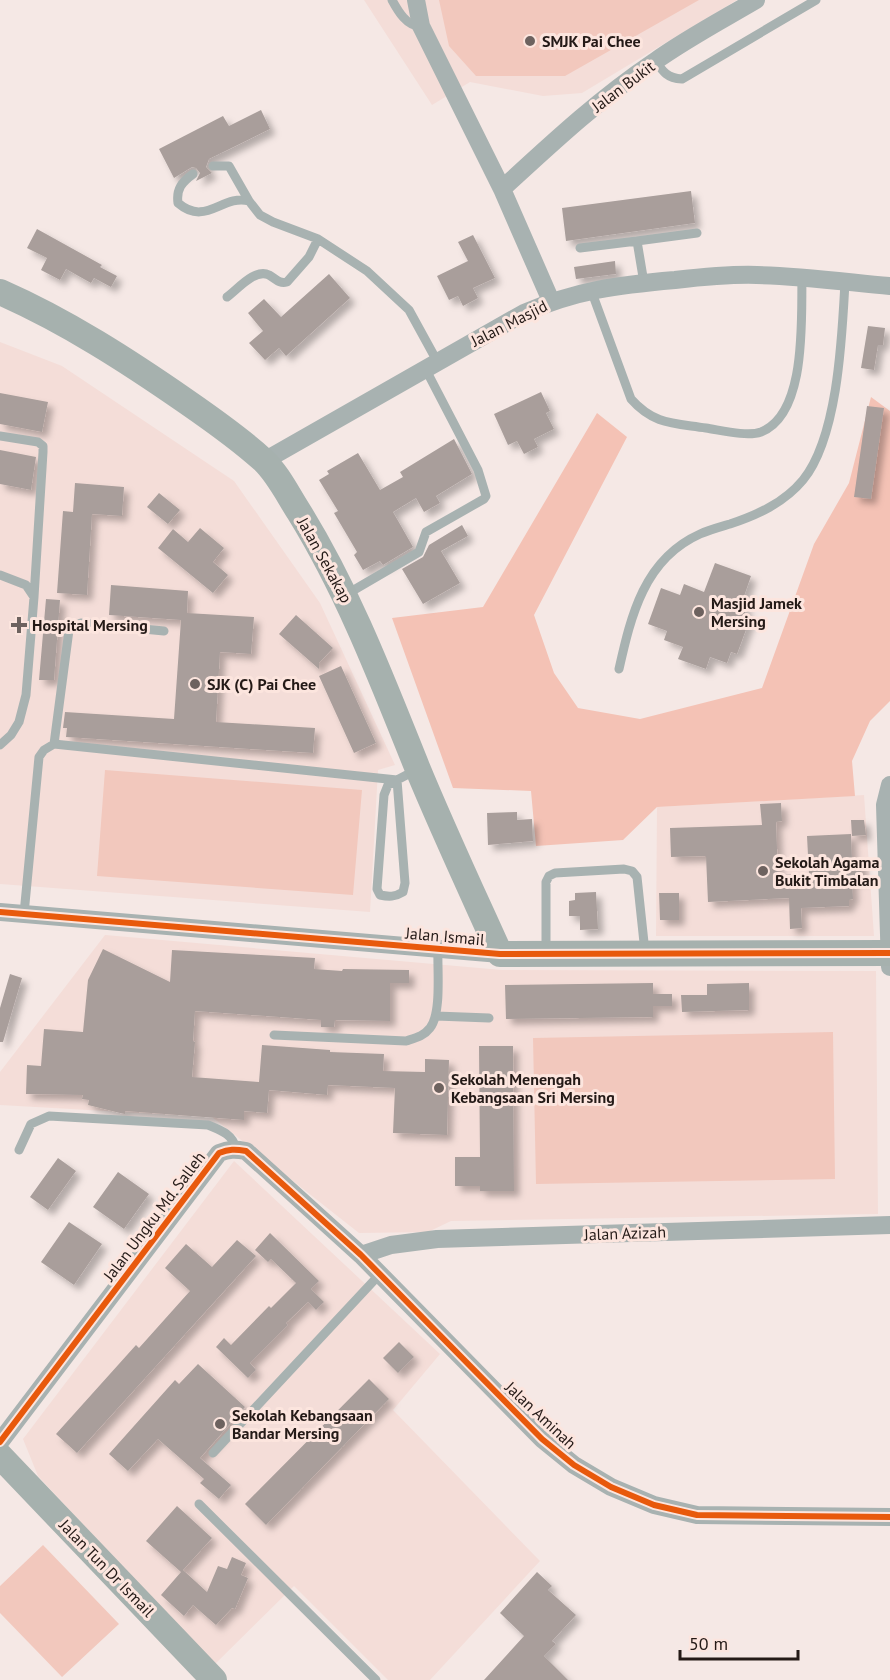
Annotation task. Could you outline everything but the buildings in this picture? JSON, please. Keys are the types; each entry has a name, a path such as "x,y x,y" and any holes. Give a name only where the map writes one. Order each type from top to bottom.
{"street":[{"path":"416,0 421,26 502,189 551,301"},
{"name":"Jalan Bukit","path":"502,189 570,127 655,60 756,0"},
{"name":"Jalan Masjid","path":"264,461 431,364 524,313 551,301 591,290 706,276 758,274 890,286"},
{"name":"Jalan Sekakap","path":"0,292 35,307 69,326 157,381 264,461 310,531 345,595 374,658 407,774 500,954"},
{"path":"890,785 885,805 890,967"},
{"name":"Jalan Ismail","path":"0,912 500,954 890,953"},
{"path":"236,1149 246,1151 361,1255"},
{"name":"Jalan Ungku Md. Salleh","path":"0,1442 219,1153 236,1149"},
{"name":"Jalan Azizah","path":"361,1255 391,1245 437,1239 890,1225"},
{"name":"Jalan Aminah","path":"361,1255 542,1439 574,1465 611,1487 654,1504 697,1515 890,1517"},
{"name":"Jalan Tun Dr Ismail","path":"0,1456 214,1680"}],"lane":[{"path":"392,0 406,20 413,25 421,26"},
{"path":"655,60 663,72 671,78 682,79 816,0"},
{"path":"213,166 229,166 243,193 260,214 273,222 318,239 367,271 409,310 478,470 486,496 484,499 426,532 419,552 345,595"},
{"path":"192,174 182,183 177,195 178,203 187,211 199,213 241,199 249,201"},
{"path":"580,248 697,233"},
{"path":"227,297 257,274 265,273 279,282 287,282 309,257 318,239"},
{"path":"637,241 644,283"},
{"path":"591,290 631,399 642,411 654,419 734,433 760,433 772,425 781,413 795,385 799,368 802,279"},
{"path":"619,669 630,620 656,568 680,546 699,535 771,507 789,495 804,478 819,452 829,423 842,336 845,282"},
{"path":"0,436 38,442 43,446 26,694 19,722 0,746"},
{"path":"0,575 26,585 34,597"},
{"path":"54,744 69,630 81,624 164,631"},
{"path":"24,914 39,757 44,750 54,744 407,774"},
{"path":"407,774 405,883 403,892 397,896 388,897 380,895 377,889 384,795 388,785 407,774"},
{"path":"546,955 546,882 549,876 555,873 624,869 632,871 637,877 645,955"},
{"path":"274,1035 406,1041 420,1037 430,1028 436,1016 438,949"},
{"path":"436,1016 489,1018"},
{"path":"19,1150 31,1124 49,1116 208,1125 226,1133 233,1139 236,1149"},
{"path":"213,1453 380,1274"},
{"path":"200,1504 376,1680"}],"shaded area":[{"name":"SMJK Pai Chee","path":"364,0 737,0 582,93 543,96 470,82 432,105"},
{"path":"439,0 699,0 565,76 476,76 449,46"},
{"name":"SJK (C) Pai Chee","path":"0,342 62,366 234,481 320,603 395,765 378,770 370,912 0,884"},
{"path":"871,397 890,411 890,701 870,721 852,761 855,796 657,807 623,840 536,846 531,791 453,788 392,618 483,607 597,413 627,437 534,615 554,673 578,708 640,719 762,688 814,544 849,483"},
{"path":"105,770 362,790 353,895 97,876"},
{"name":"Sekolah Agama Bukit Timbalan","path":"864,795 874,936 656,936 657,807"},
{"name":"Sekolah Menengah Kebangsaan Sri Mersing","path":"105,935 502,970 876,971 878,1214 451,1221 428,1232 359,1233 212,1117 0,1105 0,1072"},
{"path":"833,1032 835,1179 536,1184 533,1038"},
{"name":"Sekolah Kebangsaan Bandar Mersing","path":"234,1161 440,1354 393,1410 540,1561 430,1680 388,1680 294,1586 214,1665 38,1476 23,1439"},
{"path":"43,1545 119,1624 62,1677 0,1613 0,1586"}],"cycle path":[{"path":"0,912 500,954 890,953"},
{"path":"0,1442 219,1153 239,1150 246,1151 361,1255 542,1439 574,1465 611,1487 654,1505 697,1515 890,1517"}],"place":[{"name":"SMJK Pai Chee","path":"530,41"},
{"name":"Masjid Jamek Mersing","path":"699,612"},
{"name":"Hospital Mersing","path":"19,625"},
{"name":"SJK (C) Pai Chee","path":"195,684"},
{"name":"Sekolah Agama Bukit Timbalan","path":"763,871"},
{"name":"Sekolah Menengah Kebangsaan Sri Mersing","path":"439,1088"},
{"name":"Sekolah Kebangsaan Bandar Mersing","path":"220,1424"}]}
